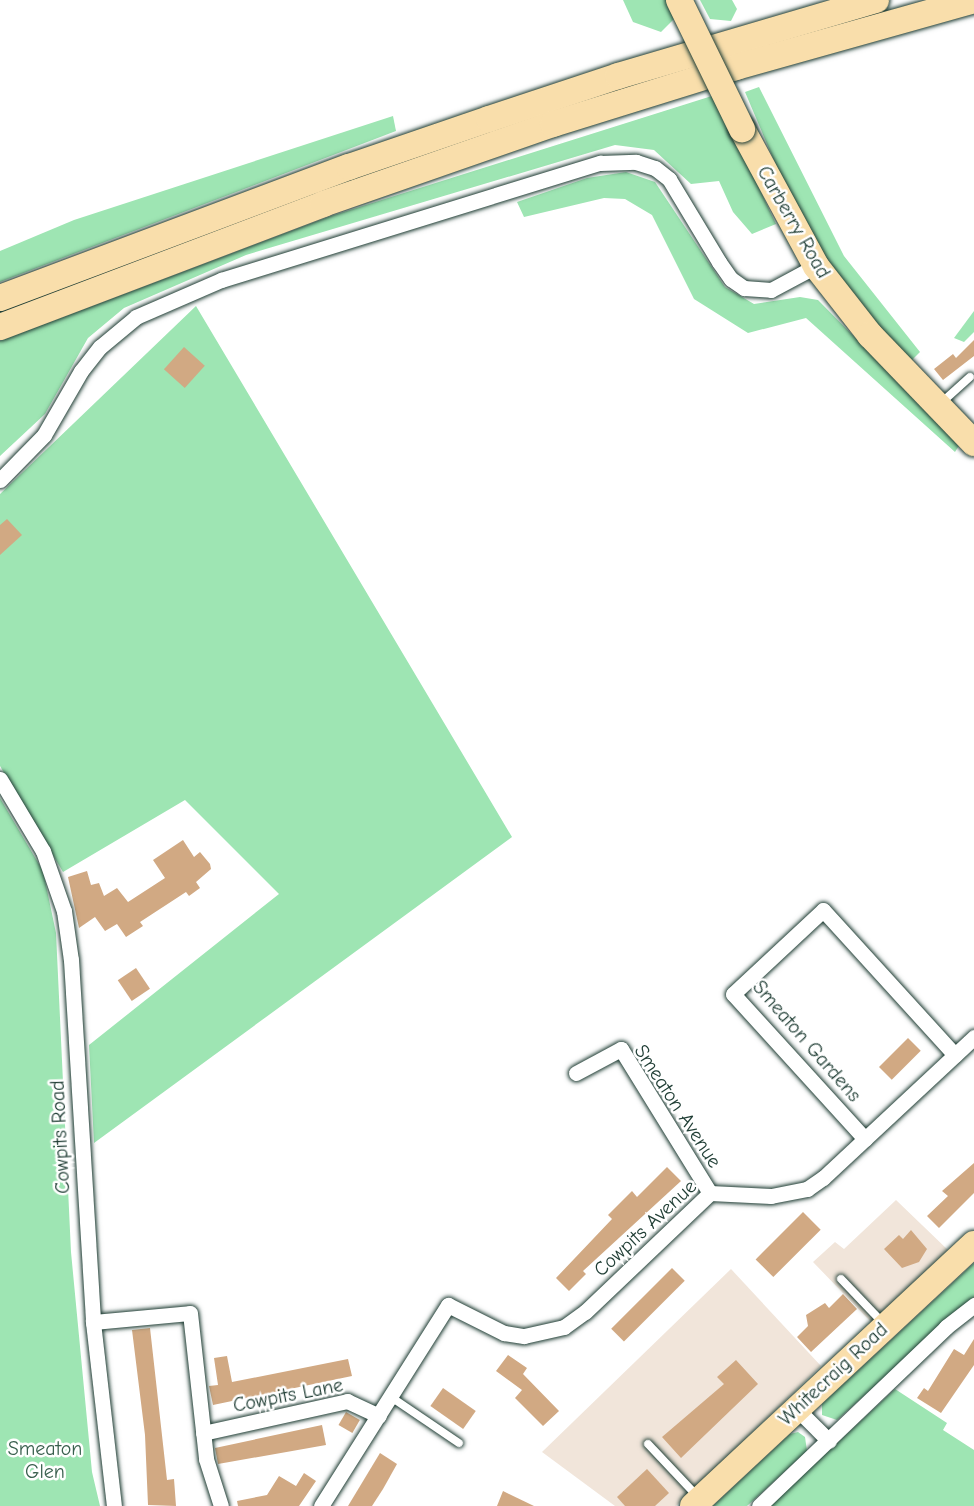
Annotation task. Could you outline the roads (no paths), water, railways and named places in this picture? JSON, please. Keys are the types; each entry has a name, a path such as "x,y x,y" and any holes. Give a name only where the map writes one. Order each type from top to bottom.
{"main road":[{"name":"Carberry Road","path":"679,0 742,129 816,266 870,335 974,443"},
{"path":"0,298 446,133 618,76 876,0"},
{"path":"0,327 322,204 553,124 736,67 974,0"},
{"name":"Whitecraig Road","path":"697,1503 974,1244"}],"street":[{"path":"0,480 44,435 81,371 100,348 136,317 220,280 600,163 636,162 655,168 669,179 719,262 731,279 744,288 771,290 816,266"},
{"name":"Cowpits Road","path":"0,779 43,851 64,911 71,960 93,1322 114,1506"},
{"name":"Smeaton Gardens","path":"865,1139 733,994 749,979 823,910 955,1055"},
{"name":"Cowpits Avenue","path":"391,1397 448,1305 504,1333 525,1336 564,1327 585,1312 710,1193 771,1196 807,1189 865,1139 974,1036"},
{"name":"Smeaton Avenue","path":"576,1073 621,1049 710,1193"},
{"path":"759,1506 946,1327 974,1305"},
{"path":"93,1322 190,1312 206,1459 221,1506"},
{"path":"321,1506 391,1397"},
{"name":"Cowpits Lane","path":"203,1433 347,1401 379,1416"},
{"path":"797,1409 829,1441"}],"lane":[{"path":"938,406 970,377"},
{"path":"841,1279 885,1326"},
{"path":"391,1397 459,1443"},
{"path":"648,1444 697,1503"}],"park label":[{"name":"Smeaton Glen","path":"45,1460"}]}
